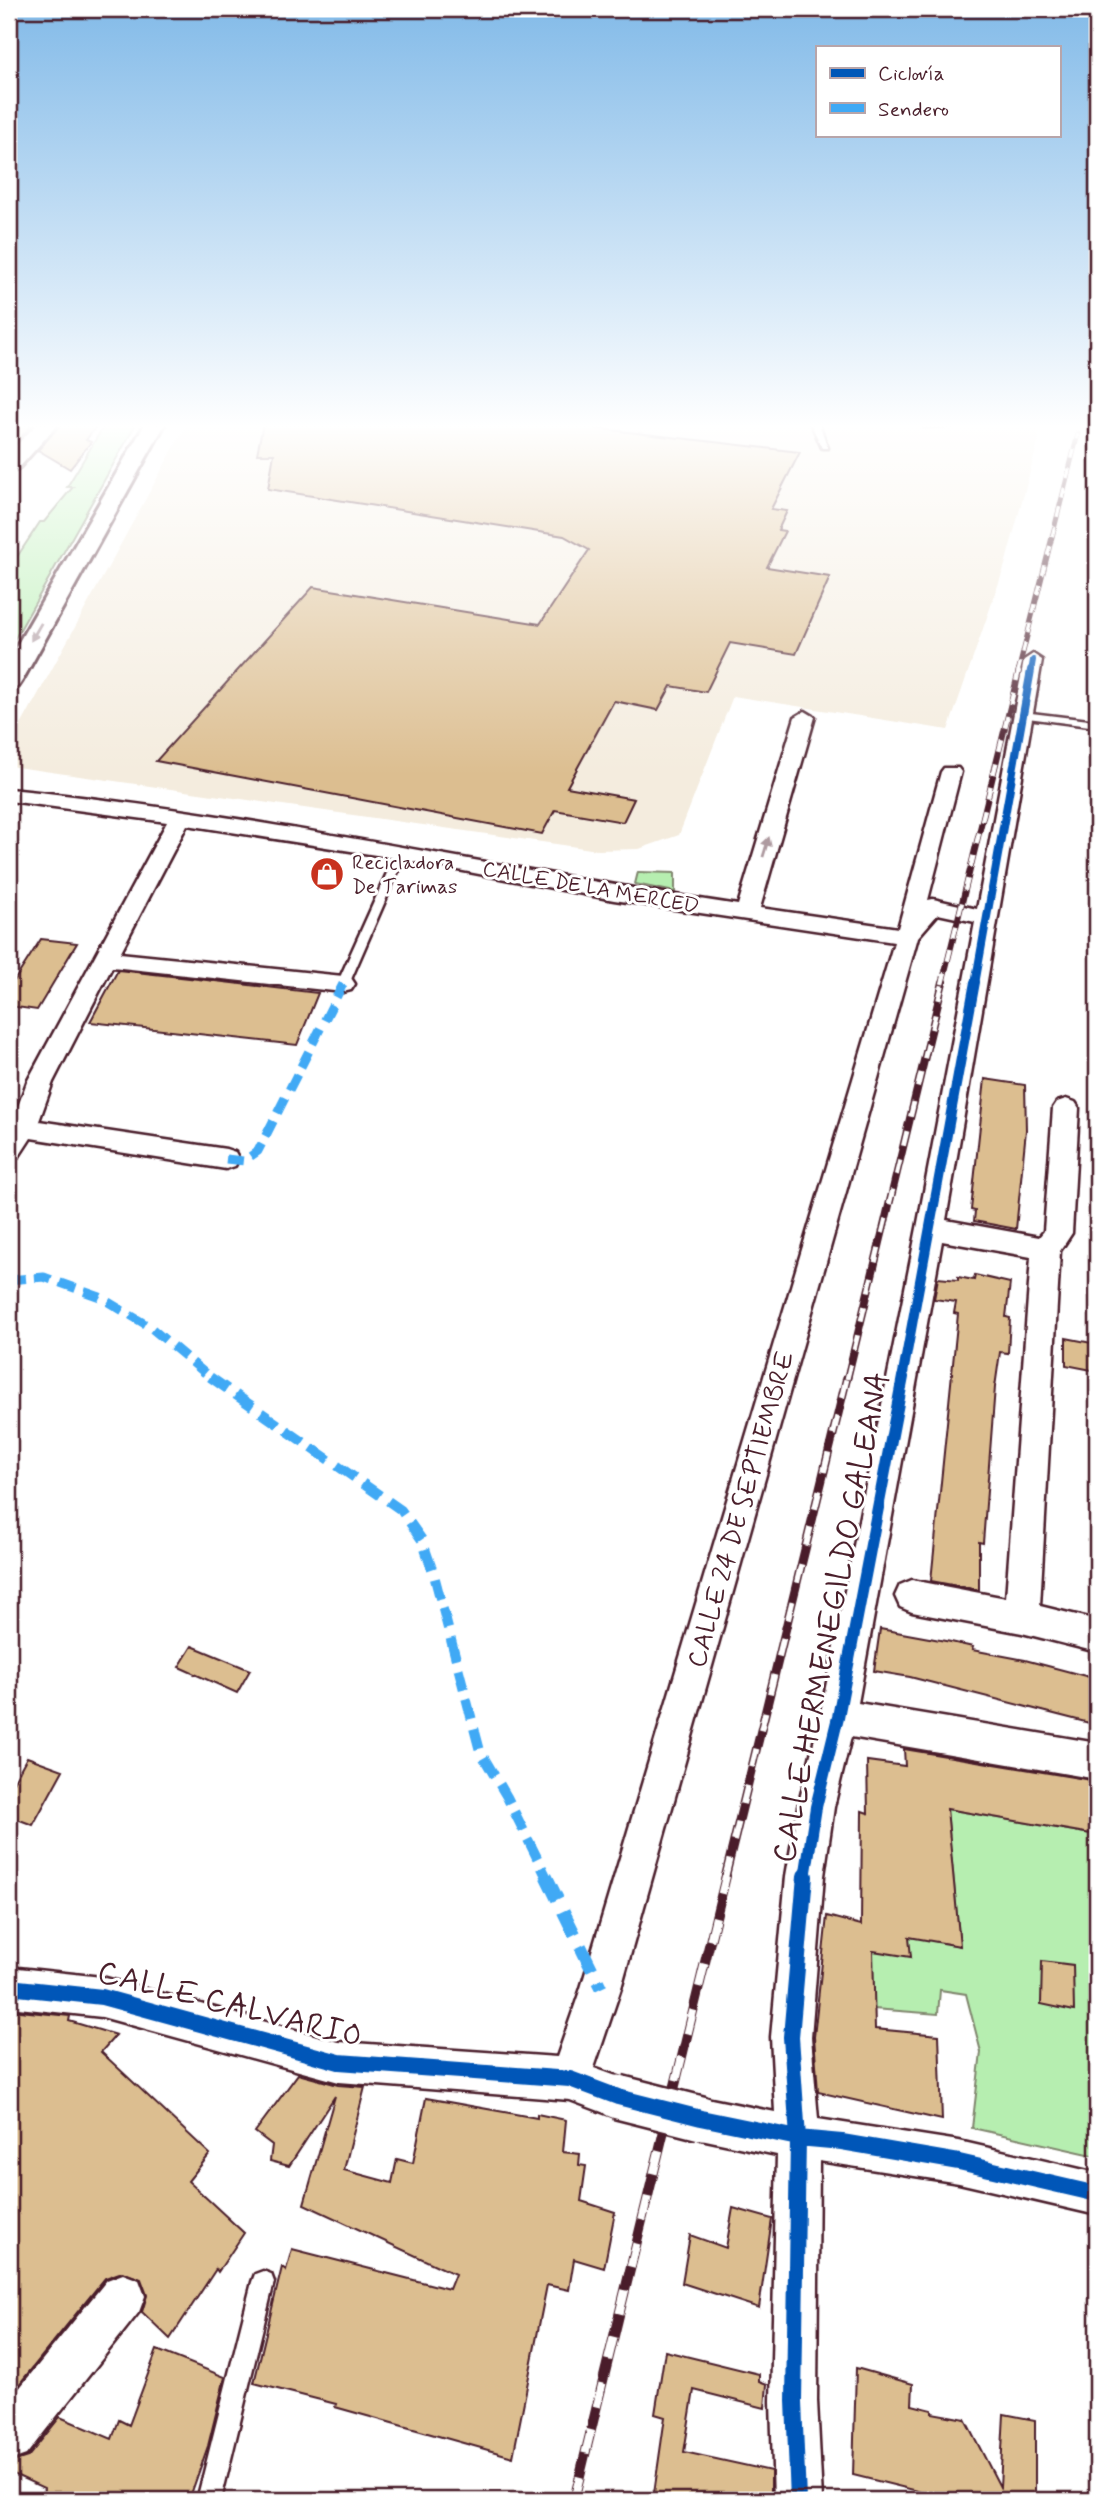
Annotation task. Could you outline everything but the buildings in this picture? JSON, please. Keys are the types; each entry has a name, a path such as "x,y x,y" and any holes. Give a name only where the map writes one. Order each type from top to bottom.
{"main road":[{"path":"9,681 88,541"}],"street":[{"name":"CALLE HERMENEGILDO GALEANA","path":"798,2500 794,2401 798,2138 790,2037 805,1876 816,1807 838,1717 931,1228 1034,660"},
{"path":"747,912 805,717"},
{"name":"CALLE 24 DE SEPTIEMBRE","path":"570,2079 609,1961 906,937 951,772"},
{"name":"CALLE DE LA MERCED","path":"9,795 111,807 401,853 614,893 906,937"},
{"path":"9,1151 23,1128 40,1082 180,820"},
{"path":"906,937 933,906 986,918"},
{"path":"104,959 344,984"},
{"path":"1022,1617 1046,1249 1058,1233 1066,1108"},
{"path":"23,1128 226,1159"},
{"path":"931,1228 1046,1249"},
{"path":"912,1596 1022,1617 1097,1636"},
{"path":"838,1717 1097,1761"},
{"name":"CALLE CALVARIO","path":"9,1987 102,1997 339,2062 570,2079 618,2097 701,2118 798,2138 842,2142 959,2161 1097,2194"},
{"path":"9,2438 123,2296"}],"lane":[{"path":"1023,715 1097,724"},
{"path":"344,984 401,853"},
{"path":"209,2500 263,2282"}],"shaded area":[{"path":"122,541 1011,541 948,730 733,696 679,835 639,849 598,850 9,766 9,747"}],"green space":[{"path":"27,541 70,541 9,649 9,582 14,573 9,573"},
{"path":"638,872 675,873 675,892 635,884"},
{"path":"947,1809 1097,1835 1097,2156 972,2128 981,2052 966,1994 940,1990 938,2014 874,2009 872,1927 960,1946"}],"railway":[{"path":"1018,672 1051,541"},
{"path":"942,984 1019,670"},
{"path":"847,1379 943,982"},
{"path":"725,1878 847,1377"},
{"path":"574,2500 726,1876"}],"marked path":[{"path":"226,1159 244,1161 258,1151 343,984"},
{"path":"9,1280 44,1277 100,1297 150,1327 228,1392 401,1510 422,1540 434,1575 480,1751 507,1797 601,1988"}],"cycle path":[{"path":"798,2500 794,2401 798,2138 791,2037 805,1876 816,1807 838,1717 931,1228 1033,660"},
{"path":"9,1987 102,1997 339,2062 570,2079 618,2097 701,2118 798,2138 842,2142 959,2162 1097,2194"}],"place":[{"name":"Recicladora De Tarimas","path":"327,874"}]}
